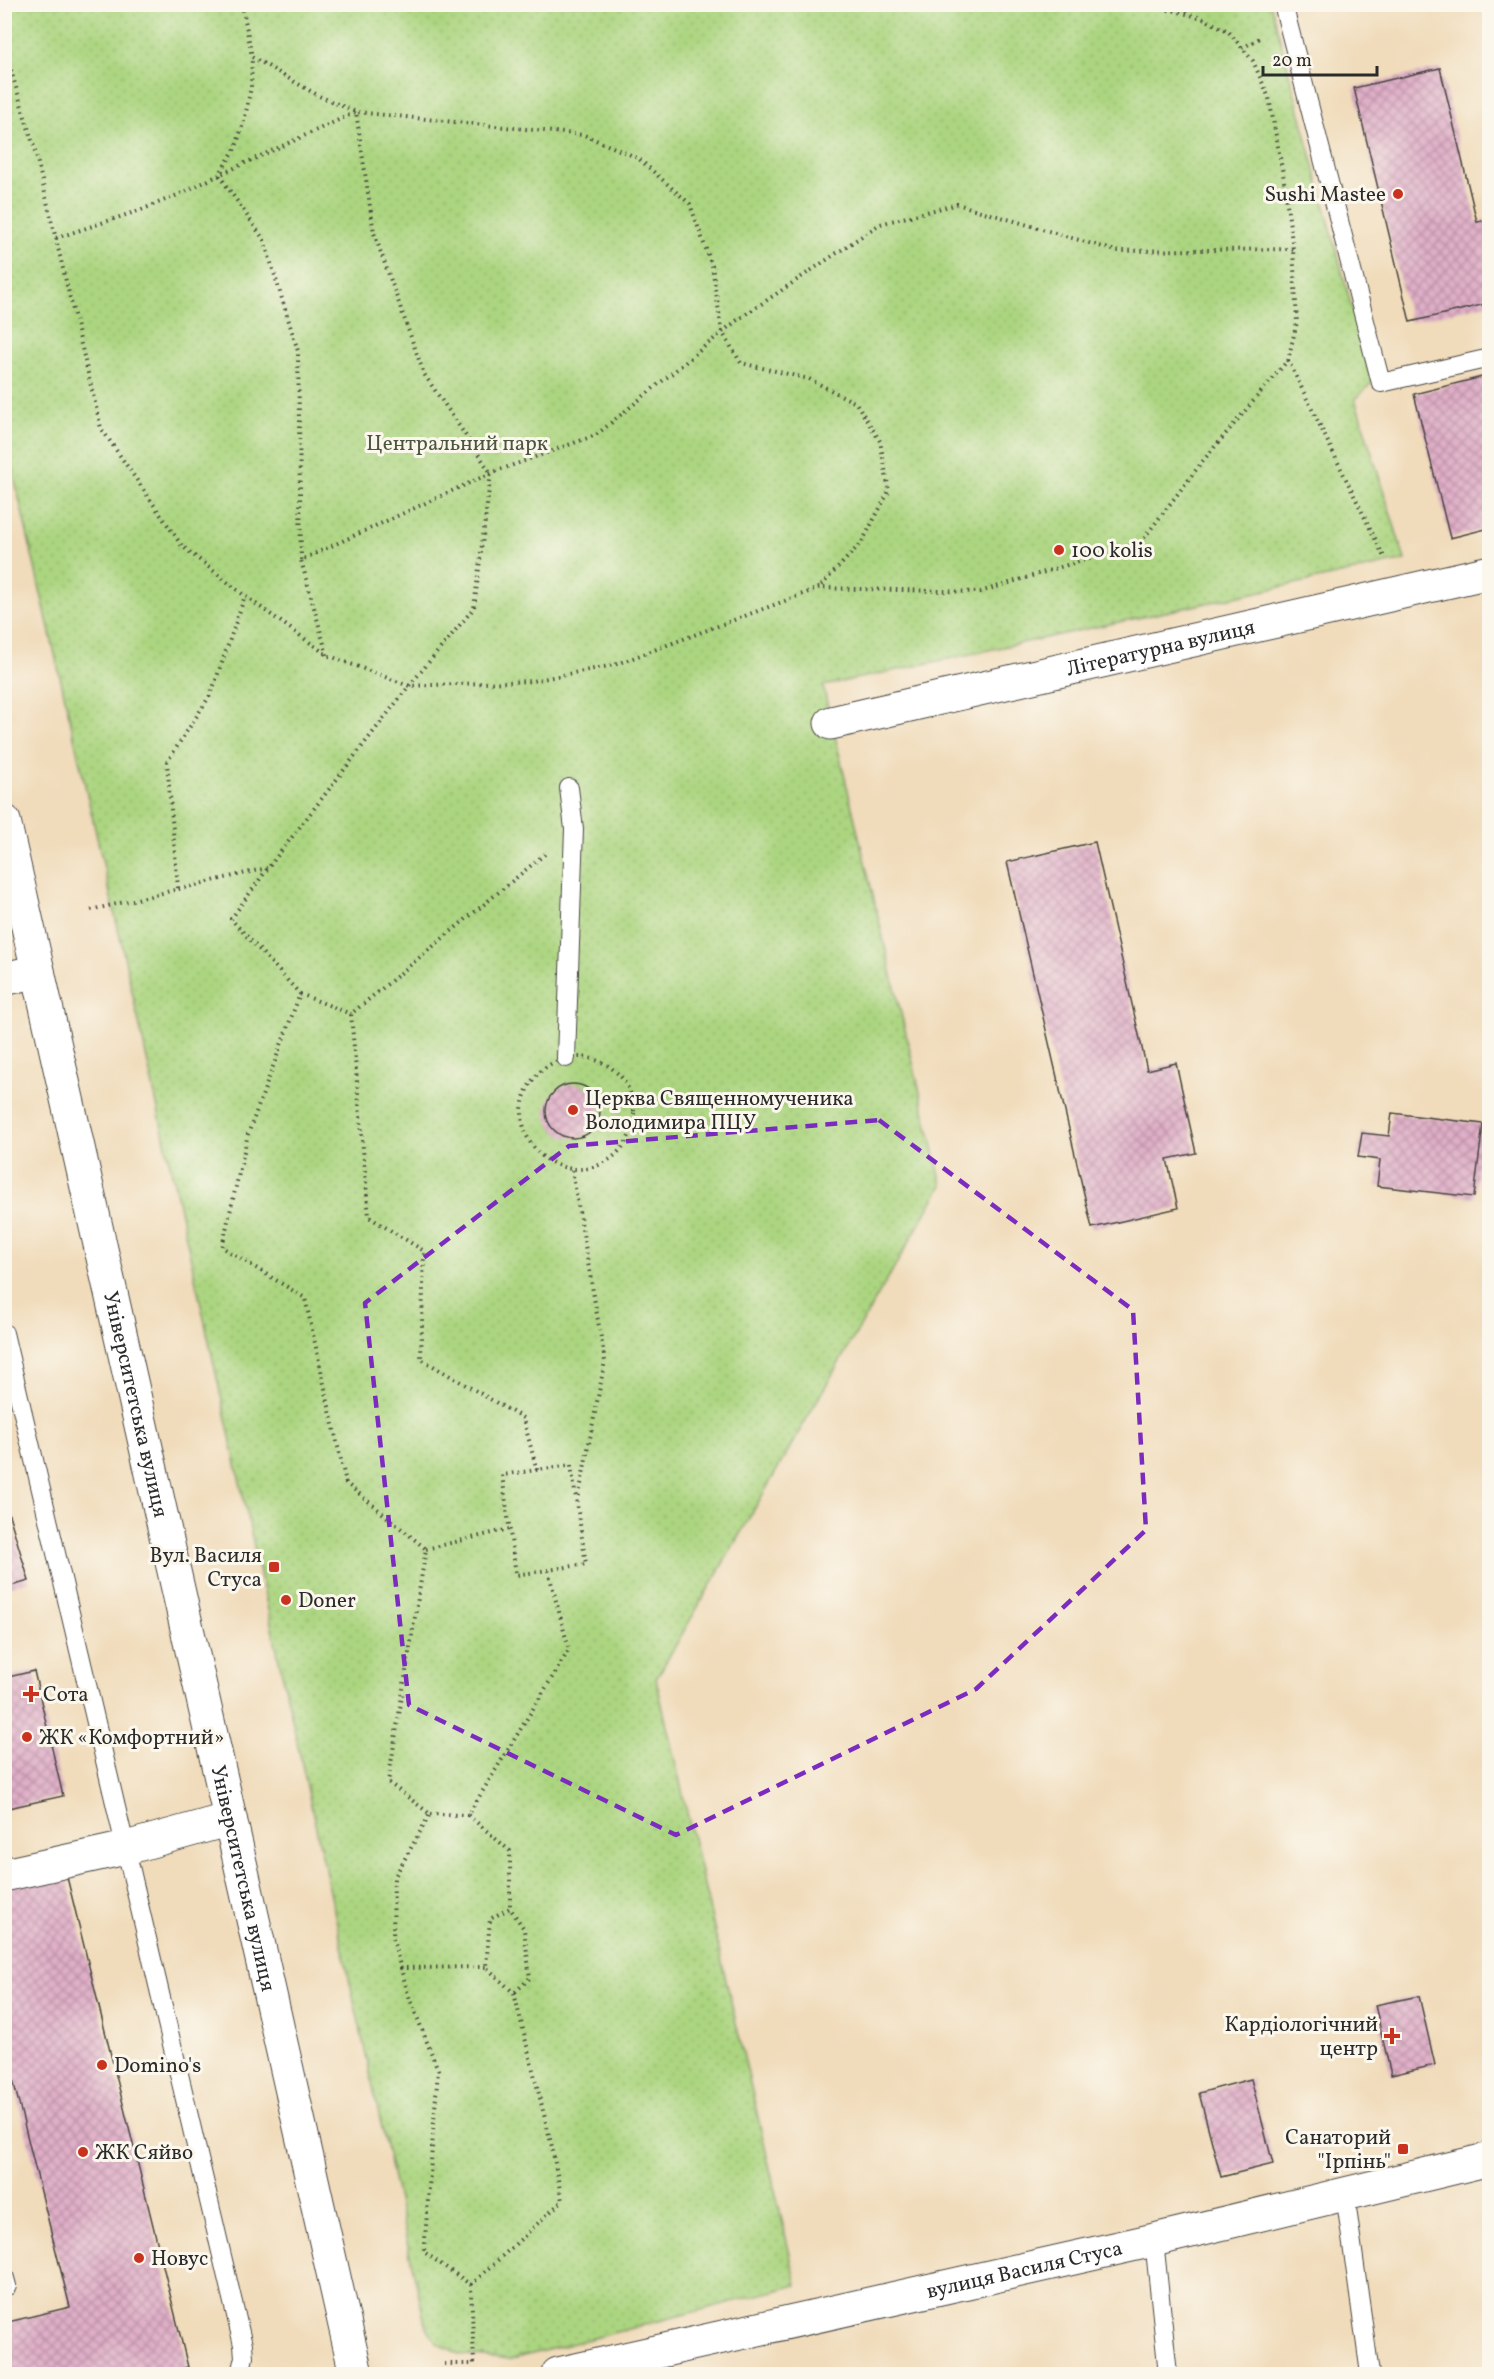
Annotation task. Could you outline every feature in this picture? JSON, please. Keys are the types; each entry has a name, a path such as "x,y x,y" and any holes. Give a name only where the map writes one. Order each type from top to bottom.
{"street":[{"name":"Літературна вулиця","path":"831,723 1490,572"},
{"name":"Університетська вулиця","path":"4,821 356,2374"},
{"path":"4,979 38,971"},
{"path":"4,1875 126,1848 230,1819"},
{"name":"вулиця Василя Стуса","path":"558,2374 1154,2240 1490,2159"}],"lane":[{"path":"1283,4 1381,383 1490,358"},
{"path":"566,1058 574,829 569,788"},
{"path":"4,1333 12,1403 126,1848 243,2345 244,2357 240,2374"},
{"path":"1345,2194 1370,2374"},
{"path":"1154,2240 1168,2374"},
{"path":"4,2276 7,2286 4,2287"}],"path":[{"path":"219,175 236,147 251,87 252,57 242,4"},
{"path":"4,47 34,147 101,428 182,546 245,596 327,655 409,686 532,681 614,665 819,588 980,592 1141,543 1202,462 1288,360 1297,322 1293,249 1283,174 1269,98 1253,61 1228,31 1202,18 1175,11 1119,4"},
{"path":"252,57 318,96 356,112 584,135 639,158 690,204 712,266 722,332 741,363 809,379 856,403 880,441 889,491 862,542 819,588"},
{"path":"56,238 141,210 180,194 356,112"},
{"path":"351,1014 300,994 231,919 409,686 474,608 491,473 424,374 374,233 356,112"},
{"path":"219,175 264,240 298,351 301,560 327,655"},
{"path":"301,560 491,473 596,435 722,332 880,224 957,204 1116,251 1293,249"},
{"path":"1288,360 1390,567 1398,592"},
{"path":"178,888 167,762 211,694 245,596"},
{"path":"351,1014 574,829"},
{"path":"91,910 268,868"},
{"path":"300,994 248,1134 222,1247 305,1298 346,1482 426,1549"},
{"path":"351,1014 369,1217 424,1251 421,1359 523,1418 537,1470"},
{"path":"566,1058 590,1058 611,1067 625,1082 633,1102 634,1123 627,1142 613,1158 594,1168 572,1170 550,1163 532,1148 522,1128 521,1105 529,1083 545,1067 566,1058"},
{"path":"572,1170 605,1361 577,1504"},
{"path":"571,1465 586,1564 516,1575 502,1475 537,1470 571,1465"},
{"path":"426,1549 509,1529"},
{"path":"426,1549 388,1782 430,1814 468,1815 510,1851 510,1908 524,1929 530,1978 514,1993"},
{"path":"468,1815 569,1650 548,1570"},
{"path":"430,1814 394,1878 393,1940 408,1994 438,2070 424,2252 471,2285"},
{"path":"486,1967 490,1919 510,1908"},
{"path":"400,1968 486,1967 514,1993 552,2147 562,2201 471,2285 474,2364 443,2364"}],"highlighted area":[{"path":"879,1120 1133,1310 1146,1530 976,1689 676,1835 409,1705 365,1303 569,1146"}],"green space":[{"name":"Центральний парк","path":"4,5 1271,5 1372,383 1355,399 1405,560 823,686 942,1185 656,1679 797,2285 509,2360 459,2354 436,2342 426,2328 122,946 5,437"}],"building":[{"path":"1440,68 1477,222 1490,219 1490,303 1410,322 1354,88"},
{"path":"1490,375 1490,528 1450,538 1414,394"},
{"path":"1095,842 1147,1070 1176,1063 1196,1153 1167,1159 1178,1208 1092,1228 1007,862"},
{"name":"Церква Священномученика Володимира ПЦУ","path":"573,1084 583,1086 592,1092 598,1101 600,1111 598,1121 592,1130 583,1136 573,1138 563,1136 554,1130 548,1121 546,1111 548,1101 554,1092 563,1086"},
{"path":"1392,1113 1483,1124 1474,1197 1377,1186 1380,1160 1358,1157 1362,1133 1389,1136"},
{"path":"4,1498 29,1581 4,1588"},
{"name":"ЖК «Комфортний»","path":"34,1671 63,1796 4,1809 4,1678"},
{"name":"ЖК Сяйво","path":"64,1865 188,2367 159,2374 4,2374 4,2323 70,2307 4,2044 4,1880"},
{"path":"1419,1996 1435,2065 1391,2075 1375,2005"},
{"path":"1251,2079 1273,2164 1221,2177 1199,2093"}],"place":[{"name":"Sushi Mastee","path":"1398,194"},
{"name":"100 kolis","path":"1059,550"},
{"name":"Церква Священномученика Володимира ПЦУ","path":"573,1110"},
{"name":"Вул. Василя Стуса","path":"274,1567"},
{"name":"Doner","path":"286,1600"},
{"name":"Сота","path":"31,1694"},
{"name":"ЖК «Комфортний»","path":"27,1737"},
{"name":"Кардіологічний центр","path":"1392,2036"},
{"name":"Domino's","path":"102,2065"},
{"name":"Санаторий \"Ірпінь\"","path":"1403,2149"},
{"name":"ЖК Сяйво","path":"83,2152"},
{"name":"Новус","path":"139,2258"}]}
